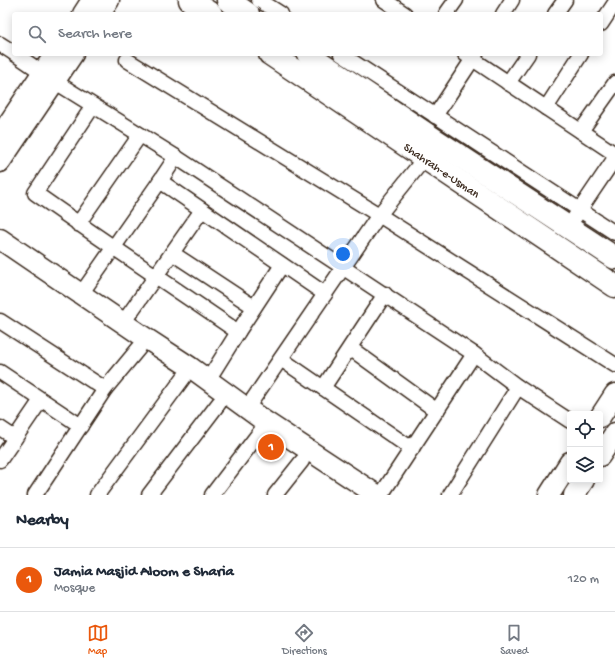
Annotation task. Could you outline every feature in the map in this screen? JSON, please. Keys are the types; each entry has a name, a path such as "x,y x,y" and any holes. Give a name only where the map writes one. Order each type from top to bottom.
{"main road":[{"path":"228,0 245,12"},
{"name":"Shahrah-e-Usman","path":"273,56 615,286"},
{"name":"Shahrah-e-Usman","path":"311,56 574,219 615,258"}],"street":[{"path":"83,12 92,0"},
{"path":"101,12 109,0"},
{"path":"259,0 278,12"},
{"path":"447,12 456,0"},
{"path":"504,12 512,0"},
{"path":"556,12 564,0"},
{"path":"603,21 615,3"},
{"path":"0,44 12,52"},
{"path":"18,56 93,106 176,157 385,294 474,354 518,387 567,419"},
{"path":"0,162 49,77 54,56"},
{"path":"0,136 49,77 71,56"},
{"path":"127,56 615,365"},
{"path":"344,56 435,116 574,219 615,233"},
{"path":"435,116 471,56 508,83 615,154"},
{"path":"508,83 527,56"},
{"path":"546,108 580,56"},
{"path":"582,131 615,83"},
{"path":"93,106 35,193 112,248 238,332"},
{"path":"78,224 140,135"},
{"path":"81,294 176,157"},
{"path":"574,219 615,158"},
{"path":"247,408 378,215 424,159"},
{"path":"160,181 325,294"},
{"path":"123,322 202,210"},
{"path":"0,239 304,447 377,495"},
{"path":"172,253 254,307"},
{"path":"0,254 138,348 184,377 302,461 355,495"},
{"path":"208,380 282,265"},
{"path":"323,388 385,294"},
{"path":"0,321 105,389"},
{"path":"35,495 105,389 138,348"},
{"path":"350,348 437,411"},
{"path":"381,495 474,354"},
{"path":"281,359 412,449"},
{"path":"0,372 81,426"},
{"path":"97,495 184,377"},
{"path":"450,495 518,387"},
{"path":"603,412 615,394"},
{"path":"0,460 41,400"},
{"path":"149,495 219,403"},
{"path":"0,428 15,438"},
{"path":"212,495 260,432"},
{"path":"603,451 615,433"},
{"path":"275,495 302,461"},
{"path":"549,495 567,467"},
{"path":"574,495 582,483"}],"place":[{"name":"Jamia Masjid Aloom e Sharia","path":"271,447"}]}
